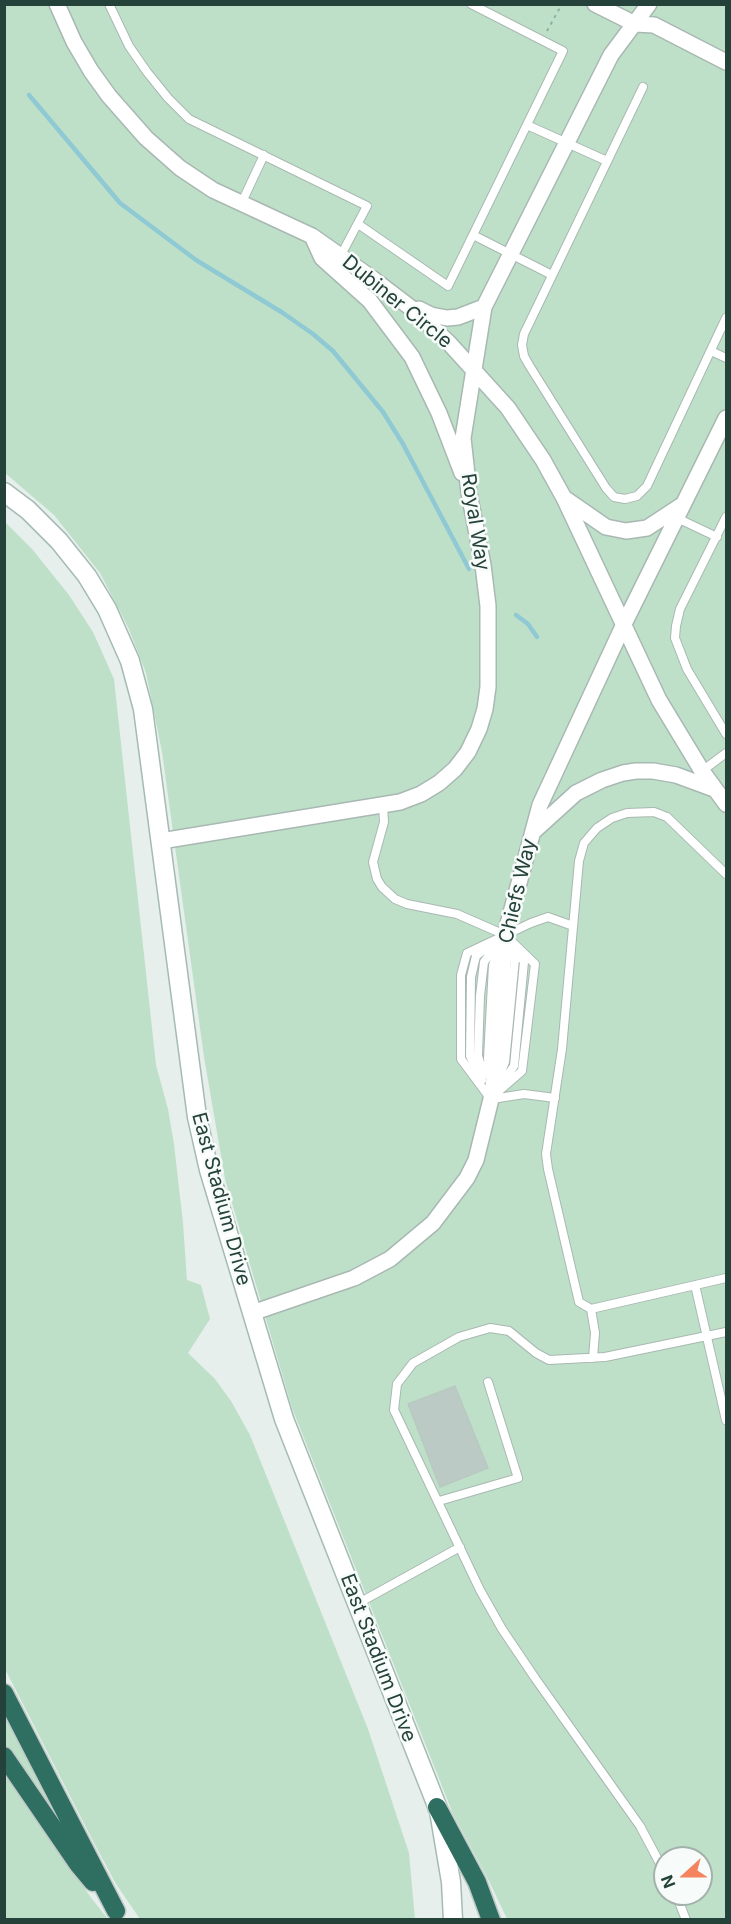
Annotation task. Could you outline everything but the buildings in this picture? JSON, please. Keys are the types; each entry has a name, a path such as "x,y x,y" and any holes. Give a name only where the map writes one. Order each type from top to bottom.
{"highway":[{"path":"4,1693 120,1915"},
{"path":"4,1756 78,1864 120,1915"},
{"path":"437,1807 477,1882 491,1920"}],"main road":[{"name":"East Stadium Drive","path":"4,492 28,510 59,541 87,576 106,609 130,661 144,709 197,1117 209,1170 284,1419 437,1807 450,1882 453,1920"}],"street":[{"name":"Dubiner Circle","path":"57,4 74,42 91,71 109,96 146,138 180,168 213,190 312,236 341,255 399,299 441,335 508,408 543,460 564,498 659,700 702,771 726,804"},
{"path":"595,4 635,24 654,25 726,62"},
{"name":"Royal Way","path":"161,841 382,806 421,794 439,783 468,752 479,729 488,687 488,606 483,565 469,493 463,438 484,307 611,55 649,4"},
{"path":"312,236 322,258 370,301 411,357 439,413 469,493"},
{"path":"399,299 431,315 447,318 458,317 484,307"},
{"name":"Chiefs Way","path":"252,1313 354,1278 390,1259 433,1223 467,1178 476,1160 497,1058 505,935 540,805 624,624 726,418"},
{"path":"564,498 606,527 626,531 647,528 681,511"},
{"path":"531,834 576,793 623,773 653,771 714,789"}],"lane":[{"path":"109,4 129,46 147,72 189,119 367,206 341,255"},
{"path":"358,224 448,286 563,51 471,4"},
{"path":"643,87 524,334 522,345 524,356 606,488 614,496 626,499 637,496 647,486 726,318"},
{"path":"527,125 607,161"},
{"path":"242,202 264,155"},
{"path":"472,236 511,253 552,275"},
{"path":"711,351 726,358"},
{"path":"681,511 717,537"},
{"path":"726,517 680,609 675,626 675,638 687,669 726,734"},
{"path":"702,771 726,753"},
{"path":"382,806 384,822 373,862 374,872 382,887 395,899 407,904 457,914 505,935 536,964 522,1071 490,1099"},
{"path":"726,874 667,817 654,812 627,813 612,818 597,828 584,843 579,861 563,1039 546,1154 579,1302 591,1309 726,1278"},
{"path":"490,1099 461,1059 461,975 467,953 548,917 573,926"},
{"path":"490,1099 524,1094 555,1098"},
{"path":"696,1285 726,1420"},
{"path":"591,1309 594,1333 593,1358"},
{"path":"653,1851 635,1819 502,1629 480,1590 394,1410 397,1384 413,1363 459,1337 490,1328 509,1331 536,1353 549,1360 605,1357 726,1332"},
{"path":"439,1502 518,1478 488,1382"},
{"path":"357,1604 460,1547"}],"path":[{"path":"552,21 562,4"}],"green space":[{"path":"4,5 726,5 726,1919 507,1919 453,1814 292,1408 225,1179 204,1057 162,752 146,673 128,627 100,573 54,515 5,473"},
{"path":"5,522 32,549 69,595 93,632 114,679 156,1065 168,1109 174,1144 187,1280 201,1285 210,1319 188,1353 215,1379 231,1401 250,1435 368,1729 409,1853 415,1919 140,1919 116,1884 5,1669"},
{"path":"4,1709 71,1839 5,1745"},
{"path":"5,1775 92,1899 108,1919 5,1919"}],"waterway":[{"path":"29,95 120,203 196,260 283,313 333,351 383,412 403,444 469,569"},
{"path":"516,615 528,624 537,637"}]}
